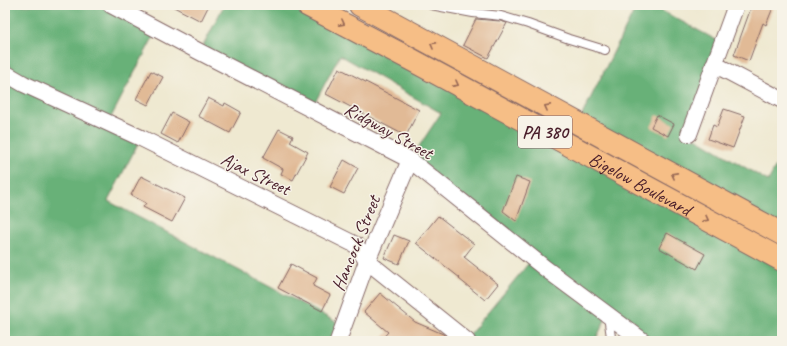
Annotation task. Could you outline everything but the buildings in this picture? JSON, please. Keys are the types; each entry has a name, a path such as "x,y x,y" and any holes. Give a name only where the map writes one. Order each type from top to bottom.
{"main road":[{"name":"Bigelow Boulevard","path":"307,5 782,260"},
{"name":"Bigelow Boulevard","path":"367,6 782,234"}],"street":[{"name":"Ridgway Street","path":"111,5 410,160 546,269 643,341"},
{"path":"689,134 736,5"},
{"path":"714,64 782,100"},
{"name":"Ajax Street","path":"5,73 24,84 148,141 356,245 367,261 467,341"},
{"name":"Hancock Street","path":"338,341 367,261 410,160"}],"lane":[{"path":"431,5 473,13 501,16 605,50"},
{"path":"608,314 611,337 608,341"}],"green space":[{"path":"5,5 111,5 157,30 108,123 141,138 108,201 344,326 338,341 5,341 5,83 12,77 5,73"},
{"path":"224,5 307,5 782,260 782,341 643,341 608,314 595,341 465,340 533,258 410,160 441,113 340,55 311,110 200,52"},
{"path":"637,5 651,5 722,43 689,134 768,181 782,155 782,234 578,123"}]}
